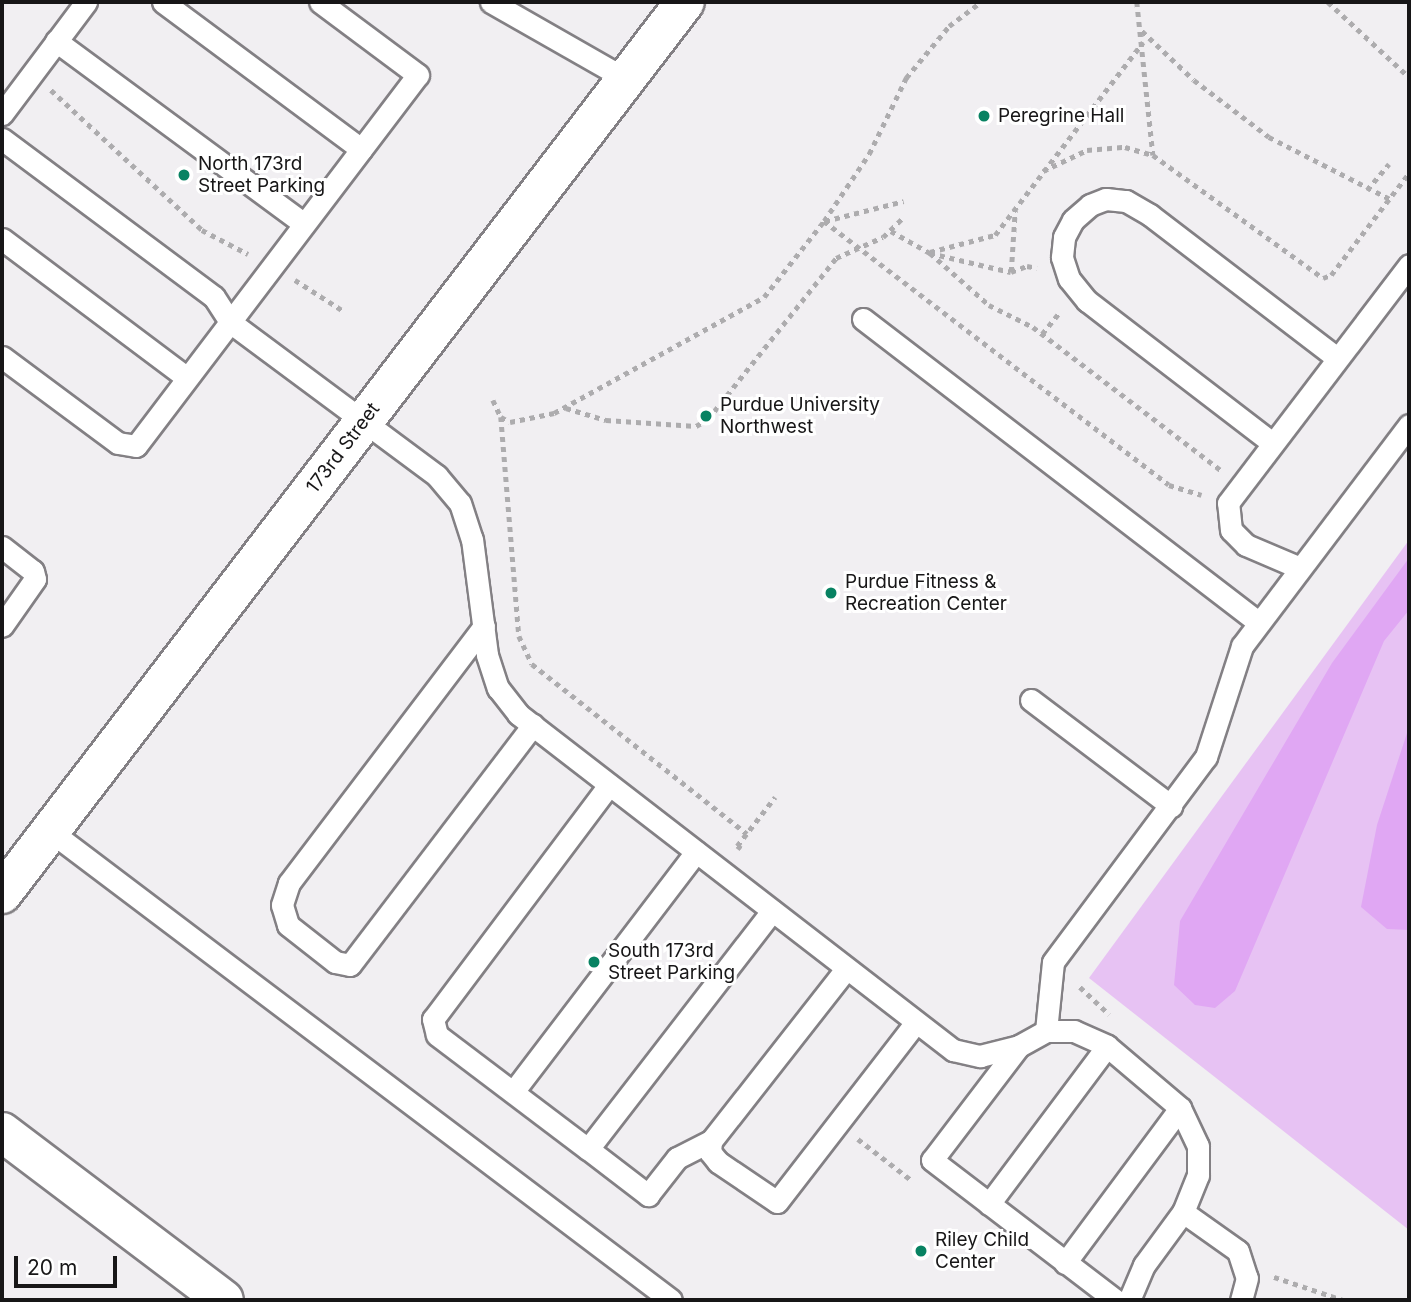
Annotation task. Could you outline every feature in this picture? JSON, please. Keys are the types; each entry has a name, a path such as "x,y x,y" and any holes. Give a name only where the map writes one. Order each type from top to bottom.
{"street":[{"name":"173rd Street","path":"2,894 626,79 674,6"},
{"path":"2,1132 224,1300"}],"lane":[{"path":"2,114 86,2"},
{"path":"163,2 361,149"},
{"path":"2,356 127,447 136,446 418,75 320,2"},
{"path":"491,2 626,79"},
{"path":"56,41 304,225"},
{"path":"2,139 214,297 230,322 437,476 460,503 472,540 484,626 499,688 533,725 953,1050 981,1056 1019,1046 1046,1031 1074,1031 1107,1046 1180,1108 1198,1146 1198,1175 1183,1212 1144,1265 1129,1300"},
{"path":"1271,442 1087,300 1069,279 1062,257 1064,237 1073,220 1098,202 1126,201 1150,215 1337,358"},
{"path":"2,239 187,378"},
{"path":"1300,568 1264,557 1231,530 1228,503 1239,484 1409,265"},
{"path":"863,319 1258,622"},
{"path":"1046,1031 1053,962 1206,757 1242,646 1409,425"},
{"path":"2,547 33,571 35,579 2,626"},
{"path":"484,626 289,883 282,905 288,925 335,962 350,965 533,725"},
{"path":"1031,700 1171,806"},
{"path":"609,785 433,1019 437,1035 648,1195 677,1158 711,1141 846,969"},
{"path":"50,831 671,1300"},
{"path":"513,1092 696,852"},
{"path":"588,1149 772,911"},
{"path":"711,1141 710,1152 718,1162 777,1202 916,1022"},
{"path":"1019,1046 932,1160 1115,1300"},
{"path":"989,1204 1107,1046"},
{"path":"1065,1262 1180,1108"},
{"path":"1183,1212 1238,1251 1247,1278 1241,1300"}],"path":[{"path":"904,201 824,221 869,154 906,78 949,26 981,2"},
{"path":"1138,2 1153,155"},
{"path":"1328,2 1409,77"},
{"path":"1142,31 1194,80 1269,136 1367,190 1390,199"},
{"path":"930,253 995,235 1143,42"},
{"path":"29,76 54,92 202,230 272,266 342,310"},
{"path":"1043,172 1087,150 1125,147 1153,155 1323,278 1331,275 1409,173"},
{"path":"1367,190 1389,164"},
{"path":"1011,272 1009,253 1016,207"},
{"path":"565,408 606,420 696,426 708,419 836,258 891,231 904,217"},
{"path":"891,231 930,253 989,304 1042,334 1239,484"},
{"path":"930,253 1011,272 1027,266 1040,273"},
{"path":"1042,334 1060,311 1053,305"},
{"path":"493,400 501,417 519,636 532,664 747,834"},
{"path":"748,854 737,846 775,797"},
{"path":"1243,1266 1343,1300"}],"shaded area":[{"path":"1409,540 1409,1230 1089,978"},
{"path":"1409,558 1409,610 1384,641 1235,991 1215,1008 1195,1005 1174,985 1180,921 1332,663"},
{"path":"1409,727 1409,930 1387,929 1361,907 1377,825"}],"place":[{"name":"Peregrine Hall","path":"984,116"},
{"name":"North 173rd Street Parking","path":"184,175"},
{"name":"Purdue University Northwest","path":"706,416"},
{"name":"Purdue Fitness & Recreation Center","path":"831,593"},
{"name":"South 173rd Street Parking","path":"594,962"},
{"name":"Riley Child Center","path":"921,1251"}]}
